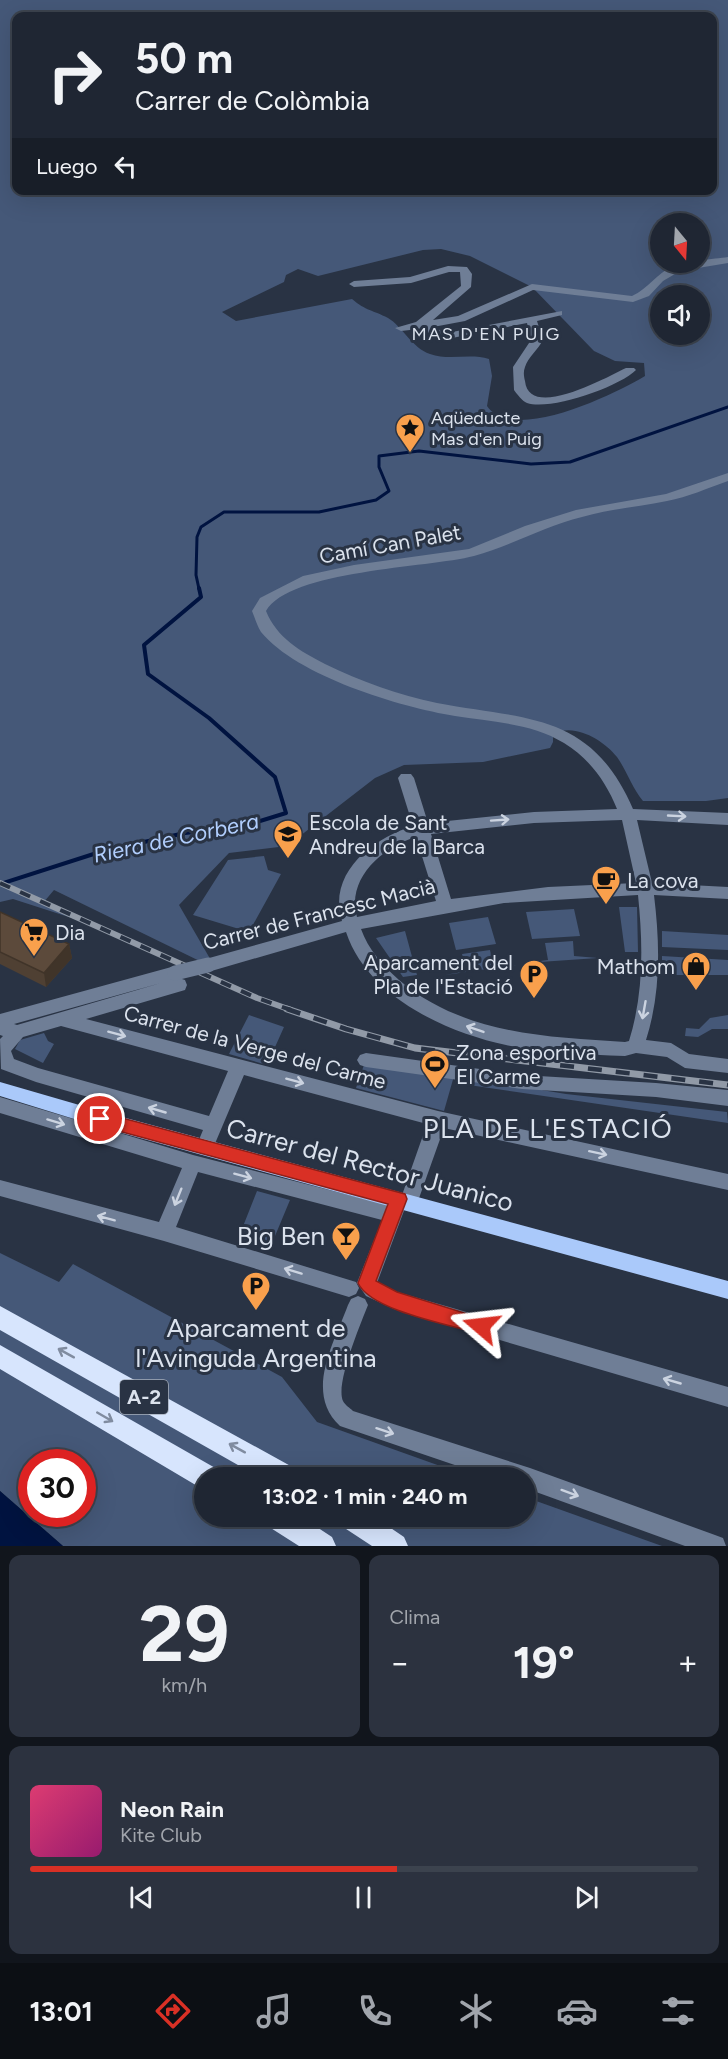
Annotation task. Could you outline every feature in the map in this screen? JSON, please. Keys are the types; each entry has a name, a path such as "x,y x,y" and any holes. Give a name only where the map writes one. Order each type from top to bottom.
{"highway":[{"name":"A-2","path":"0,1317 267,1467"},
{"name":"A-2","path":"0,1356 194,1470"},
{"path":"293,1527 323,1546"},
{"path":"366,1527 395,1546"}],"main road":[{"name":"Carrer del Rector Juanico","path":"0,1089 400,1205 728,1290"}],"street":[{"path":"401,328 461,319 532,287 633,299 645,294 659,279 677,268 728,260"},
{"path":"354,284 411,280 448,269 462,269 467,274 466,286 420,325"},
{"path":"420,325 434,332 452,335 558,313"},
{"path":"531,320 537,340 518,370 521,394 525,399 533,402 554,401 630,370"},
{"name":"Camí Can Palet","path":"625,815 612,782 602,768 585,750 566,738 531,723 410,700 321,666 294,652 268,633 260,620 260,606 280,591 308,579 354,569 430,560 472,552 530,529 580,513 668,497 728,477"},
{"path":"406,778 445,905"},
{"path":"625,815 636,845 645,889 650,951 648,986 636,1046"},
{"path":"728,819 625,815 507,820 421,830 386,843 372,853 358,868 347,896 351,924 364,951 378,970 408,997 446,1019 492,1035 625,1049 636,1046 671,1050 685,1061 728,1066"},
{"name":"Carrer de Francesc Macià","path":"9,1030 60,1018 177,979 208,965 351,924 445,905 555,892 645,889 728,893"},
{"name":"Carrer de Francesc Macià","path":"0,1021 177,979"},
{"name":"Carrer de la Verge del Carme","path":"60,1018 438,1119 728,1182"},
{"name":"Carrer del Rector Juanico","path":"9,1030 2,1049 8,1064 36,1075 214,1125"},
{"path":"366,1060 522,1082 656,1090 728,1098"},
{"path":"205,1147 238,1066"},
{"path":"656,1090 715,1102 728,1108"},
{"name":"Carrer del Rector Juanico","path":"0,1105 193,1163 400,1205"},
{"path":"438,1119 362,1291 333,1378 331,1394 334,1405 347,1419 530,1479 715,1546"},
{"path":"164,1232 193,1163"},
{"path":"0,1188 164,1232 728,1397"}],"shaded area":[{"path":"0,0 728,0 728,798 706,801 643,801 621,762 604,744 578,731 561,731 553,735 550,748 483,762 404,765 375,778 287,846 229,853 179,905 216,969 54,890 43,903 78,920 13,899 0,902","holes":["441,249 470,256 532,287 594,351 615,361 644,363 645,376 611,394 564,412 541,418 518,420 500,416 487,406 492,376 489,359 430,354 412,342 388,318 352,299 236,321 222,312 284,282 286,275 298,269 318,276 423,250"]},
{"path":"264,856 268,870 281,874 249,932 193,915 228,860"},
{"path":"619,907 637,907 638,952 625,952"},
{"path":"574,909 580,936 532,939 526,912"},
{"path":"488,917 496,944 456,950 449,923"},
{"path":"405,931 417,975 403,977 376,938"},
{"path":"662,931 728,935 728,950 662,947"},
{"path":"573,941 574,956 598,958 525,963 548,960 545,943"},
{"path":"490,950 493,965 516,965 445,975 467,971 462,954"},
{"path":"662,956 728,960 728,975 667,975 667,963 662,962"},
{"path":"249,1015 284,1027 267,1065 229,1054"},
{"path":"728,1015 728,1029 712,1029 698,1037 685,1036 686,1028 699,1029 710,1018"},
{"path":"44,1033 48,1041 54,1044 43,1063 15,1049 20,1040"},
{"path":"365,1062 454,1076 444,1111 356,1088"},
{"path":"456,1076 566,1094 727,1112 728,1123 455,1083"},
{"path":"257,1191 290,1200 270,1248 238,1239"},
{"path":"0,1253 59,1282 73,1264 282,1377 317,1422 443,1467 194,1467 194,1527 536,1527 536,1501 662,1546 63,1546 41,1527 96,1527 96,1449 18,1449 18,1507 0,1491"},
{"path":"0,1491 18,1507 18,1527 41,1527 63,1546 0,1546"}],"building":[{"name":"Dia","path":"0,912 69,944 44,973 0,952"}],"waterway":[{"name":"Riera de Corbera","path":"199,589 196,575 197,537 201,527 224,512 319,512 376,500 389,491 379,467 379,456 419,451 531,464 570,462 728,407"},
{"name":"Riera de Corbera","path":"0,884 103,851 185,833 244,826 286,813 275,777 209,718 148,674 144,645 201,597 199,588"}],"railway":[{"path":"0,883 257,998 291,1010"},
{"path":"287,1009 346,1029 415,1048 728,1085"}],"place":[{"name":"Aqüeducte Mas d'en Puig","path":"410,454"},
{"name":"Escola de Sant Andreu de la Barca","path":"288,860"},
{"name":"La cova","path":"606,906"},
{"name":"Dia","path":"34,958"},
{"name":"Mathom","path":"696,992"},
{"name":"Aparcament del Pla de l'Estació","path":"534,1000"},
{"name":"Zona esportiva El Carme","path":"435,1090"},
{"name":"Big Ben","path":"346,1262"},
{"name":"Aparcament de l'Avinguda Argentina","path":"256,1312"}],"district":[{"name":"MAS D'EN PUIG","path":"486,334"},
{"name":"PLA DE L'ESTACIÓ","path":"548,1128"}],"route":[{"path":"100,1119 399,1199 367,1283 373,1290 394,1300 481,1326"}]}
